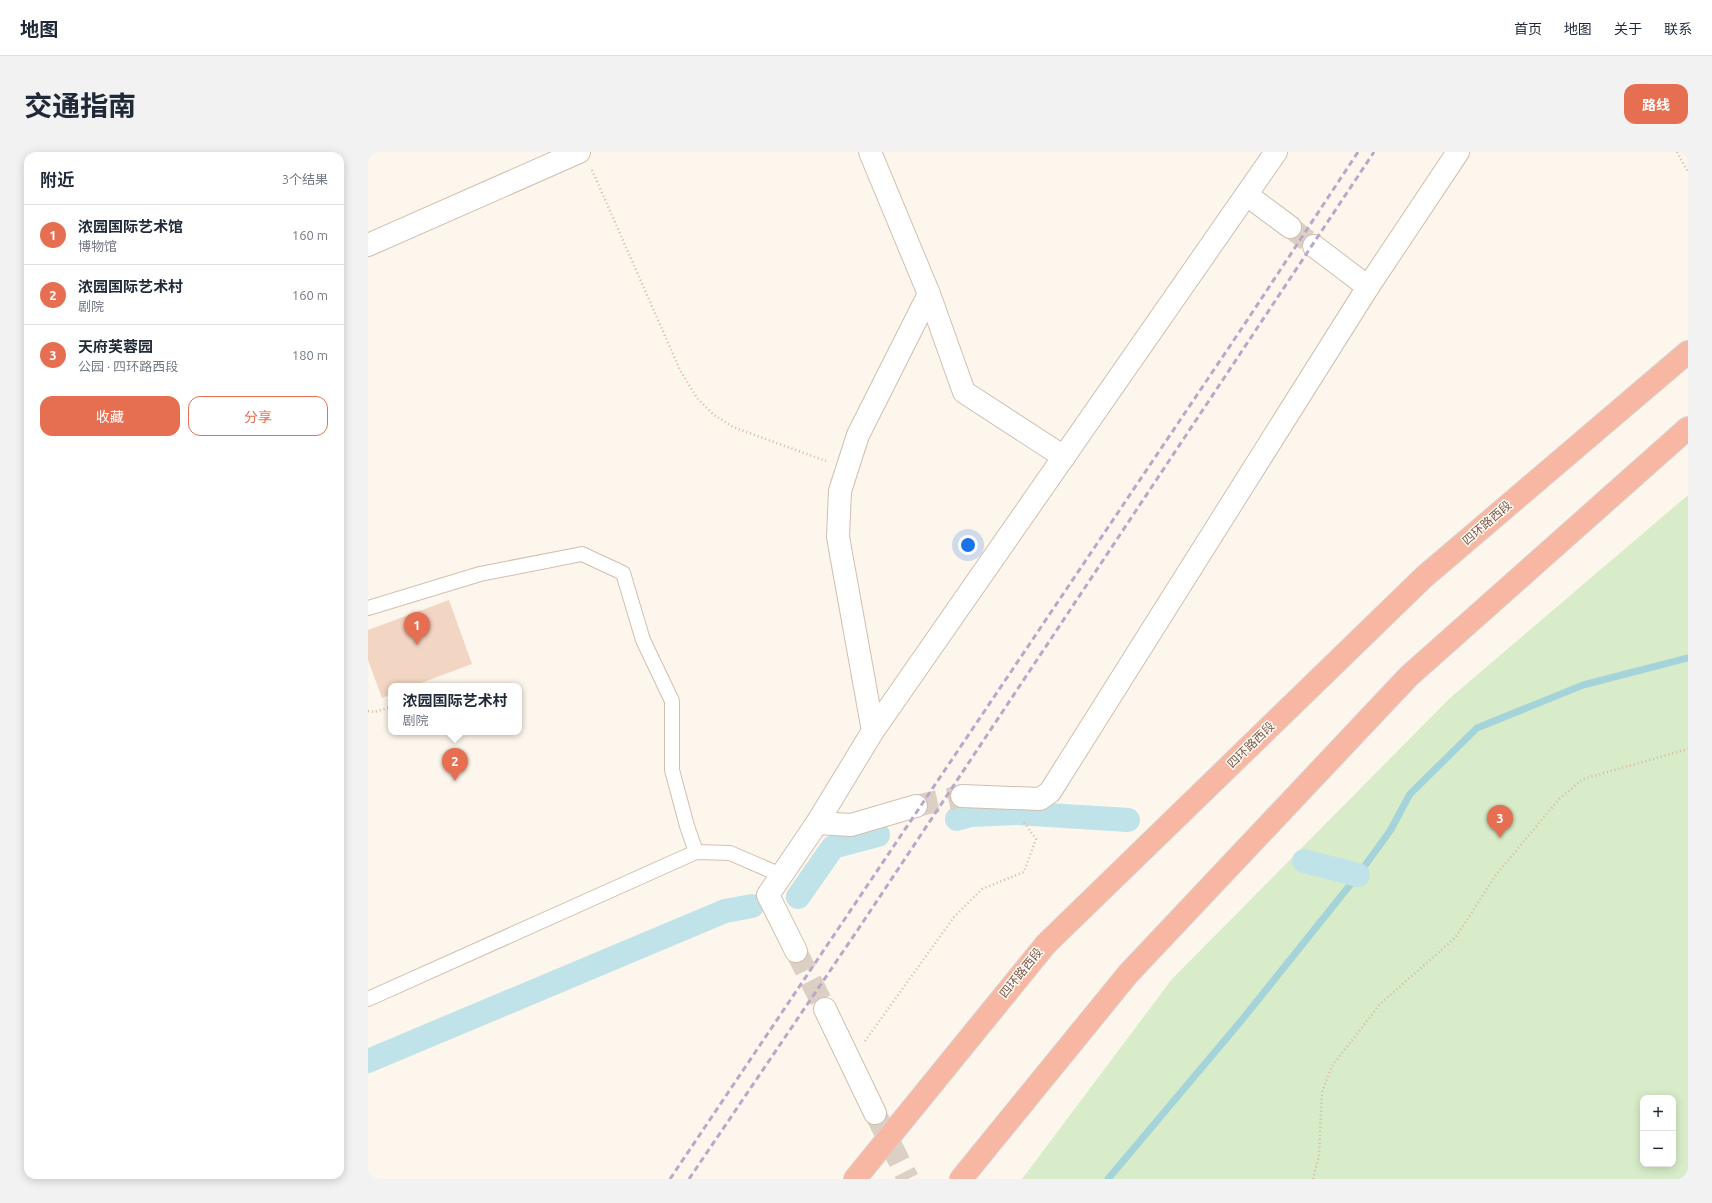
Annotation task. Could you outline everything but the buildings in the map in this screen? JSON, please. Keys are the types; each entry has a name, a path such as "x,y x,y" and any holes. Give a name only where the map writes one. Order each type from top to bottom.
{"highway":[{"name":"四环路西段","path":"856,1179 1046,944 1424,578 1688,352"},
{"path":"961,1179 1128,974 1410,676 1688,428"}],"street":[{"path":"870,152 929,294 964,392 1064,457"},
{"path":"796,951 768,895 817,823 874,731 1276,152"},
{"path":"962,796 1040,799 1050,792 1368,287 1458,152"},
{"path":"368,245 585,159"},
{"path":"1246,194 1290,228"},
{"path":"1314,246 1368,287"},
{"path":"874,731 838,537 840,491 858,435 929,294"},
{"path":"817,823 851,824 916,806"},
{"path":"825,1009 875,1113"}],"lane":[{"path":"368,608 480,574 582,554 623,573 643,640 672,702 672,770 696,852"},
{"path":"368,999 696,852 730,853 781,875"}],"path":[{"path":"1677,152 1688,172"},
{"path":"585,159 680,370 698,398 714,415 733,427 847,468"},
{"path":"368,711 374,712 388,707"},
{"path":"1313,1179 1319,1155 1322,1092 1332,1066 1380,1004 1456,937 1495,876 1559,799 1583,779 1688,749"},
{"path":"849,1060 870,1037 954,917 982,889 1024,872 1036,839 1017,813 1031,799"}],"green space":[{"path":"1688,495 1688,1179 1022,1179 1172,979 1450,698"}],"waterway":[{"path":"1108,1179 1241,1021 1358,875 1390,831 1410,794 1477,728 1583,685 1688,658"},
{"path":"957,819 971,815 1017,813 1128,820"},
{"path":"798,897 833,847 878,835"},
{"path":"1304,861 1358,875"},
{"path":"368,1061 725,911 752,906"}],"tunnel":[{"path":"1290,227 1314,246"},
{"path":"916,806 962,796"},
{"path":"796,951 825,1009"},
{"path":"875,1113 908,1179"}],"railway":[{"path":"670,1179 1244,325 1358,152"},
{"path":"689,1179 859,928 1374,152"}],"place":[{"name":"浓园国际艺术馆","path":"417,645"},
{"name":"浓园国际艺术村","path":"455,781"},
{"name":"天府芙蓉园","path":"1500,838"}]}
